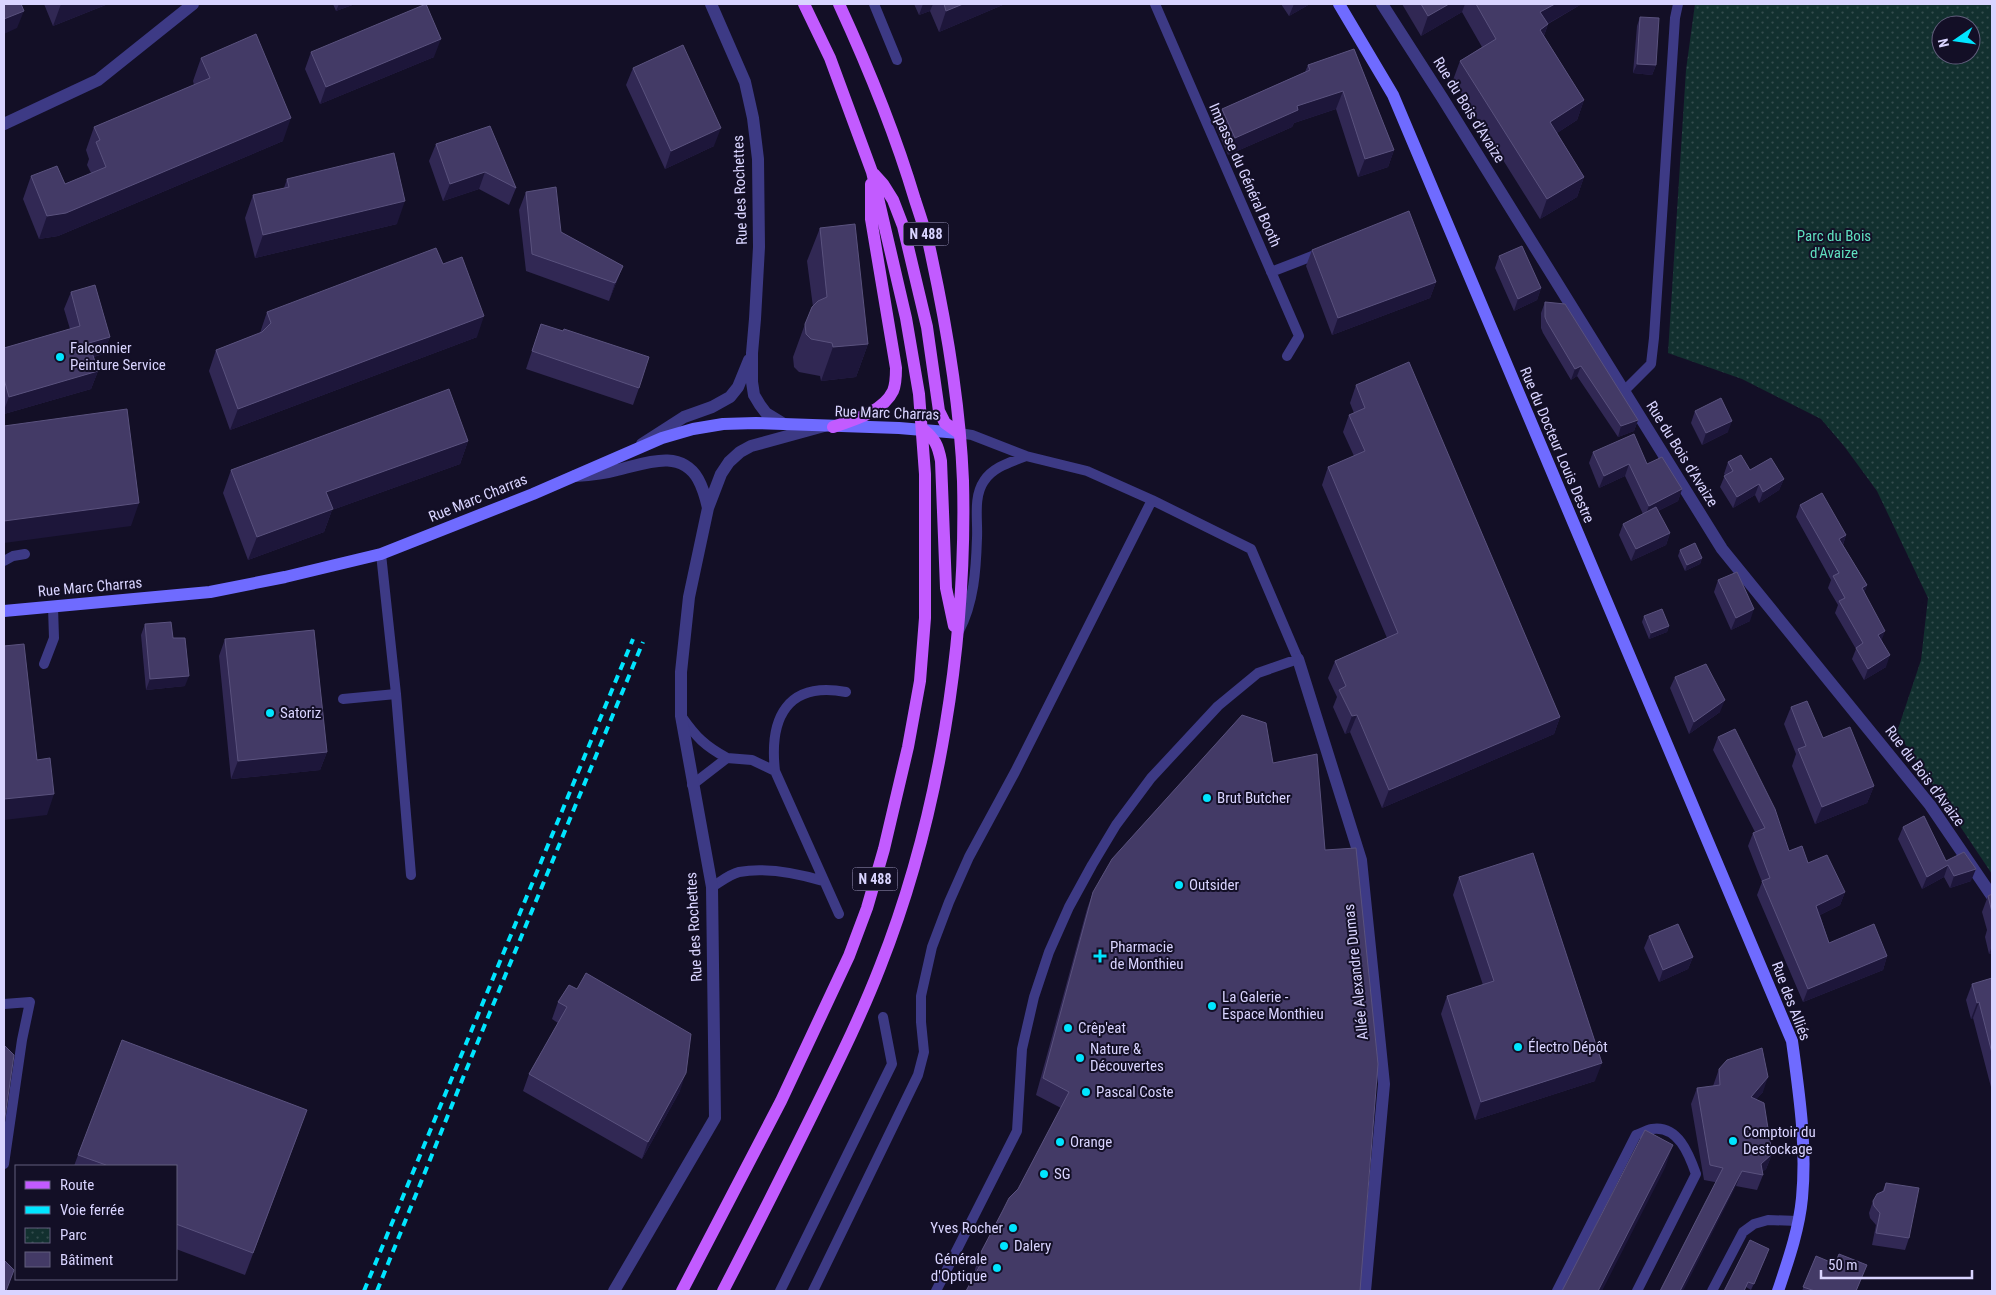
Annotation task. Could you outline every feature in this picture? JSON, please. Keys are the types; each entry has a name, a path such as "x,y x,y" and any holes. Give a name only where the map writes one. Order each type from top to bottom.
{"main road":[{"name":"N 488","path":"682,1291 781,1101 849,956 867,908 884,849 908,747 920,681 925,618 926,538 923,429 906,318 872,172 830,58 804,4"},
{"name":"N 488","path":"723,1291 853,1033 882,964 904,898 924,826 947,713 956,636 963,538 959,433 952,370 928,243 903,160 858,45 839,4"},
{"path":"829,426 862,417 877,408 893,392 896,381 894,352 872,219 870,200 872,172"},
{"path":"872,172 883,184 893,200 903,226 927,327 939,411 945,424 959,433"},
{"path":"923,429 937,443 941,461 946,588 956,636"}],"street":[{"path":"4,124 98,80 193,4"},
{"name":"Rue des Rochettes","path":"711,4 745,82 753,118 758,159 758,247 752,353 754,395 766,413 784,424"},
{"name":"Rue du Docteur Louis Destre","path":"1339,4 1393,95 1734,904"},
{"name":"Rue du Bois d'Avaize","path":"1382,4 1722,549 1930,805 1992,896"},
{"name":"Rue des Rochettes","path":"630,452 671,424 722,403 730,397 738,387 752,353"},
{"name":"Rue Marc Charras","path":"4,611 210,592 285,577 381,554 575,476 662,438 693,429 723,424 784,424 923,429 959,433"},
{"name":"Rue des Rochettes","path":"614,1291 715,1118 712,886 680,716 681,672 689,596 708,508 721,474 729,462 740,452 751,446 829,426"},
{"path":"575,476 604,474 656,460 676,462 687,467 698,479 708,508"},
{"name":"Allée Alexandre Dumas","path":"1298,659 1361,860 1384,1084 1365,1291"},
{"name":"Rue des Alliés","path":"1734,904 1792,1041 1803,1127 1802,1198 1798,1221 1778,1291"}],"lane":[{"path":"874,4 897,60"},
{"name":"Impasse du Général Booth","path":"1154,4 1299,336 1287,356"},
{"path":"1624,391 1651,364 1675,18 1678,4"},
{"path":"1271,272 1327,251"},
{"path":"936,1291 1017,1132 1022,1050 1034,997 1049,952 1069,907 1092,865 1116,825 1151,778 1218,706 1258,673 1298,659 1251,549 1152,500 1087,471 1026,456 972,435 959,433"},
{"path":"956,636 967,617 972,596 977,540 978,498 983,482 996,470 1026,456"},
{"path":"814,1291 918,1075 924,1052 920,1022 921,996 932,947 949,902 969,857 1015,772 1152,500"},
{"path":"4,561 13,556 25,554"},
{"path":"381,554 396,694 411,875"},
{"path":"44,664 54,638 52,607"},
{"path":"839,914 775,771 772,749 778,721 784,710 798,698 813,690 831,689 846,692"},
{"path":"343,700 396,694"},
{"path":"680,716 708,747 727,758 752,760 775,771"},
{"path":"692,785 727,758"},
{"path":"712,886 737,872 772,870 823,880"},
{"path":"4,1004 30,1002 22,1040 4,1164"},
{"path":"780,1291 892,1064 883,1017"},
{"path":"1557,1291 1636,1135 1651,1129 1666,1130 1679,1139 1689,1154 1696,1174 1637,1291"},
{"path":"1712,1291 1743,1232 1754,1224 1768,1220 1798,1221"}],"green space":[{"name":"Parc du Bois d'Avaize","path":"1695,4 1992,4 1992,874 1897,732 1921,660 1928,598 1877,491 1844,446 1821,419 1742,379 1668,353 1686,70"}],"building":[{"path":"4,4 21,4 24,11 4,19"},
{"path":"426,4 441,39 326,87 311,52"},
{"path":"944,4 963,4 946,11"},
{"path":"1421,4 1449,4 1428,16"},
{"path":"1476,4 1555,4 1540,12 1548,24 1540,30 1584,100 1550,122 1584,177 1547,199 1460,61 1496,39"},
{"path":"1640,17 1659,18 1656,65 1637,64"},
{"path":"256,34 291,118 66,213 47,216 31,176 57,166 65,184 106,167 96,142 100,140 94,127 210,78 201,58"},
{"path":"683,45 721,128 671,151 633,68"},
{"path":"1354,49 1394,150 1365,159 1343,91 1297,106 1298,110 1235,138 1222,109 1310,70 1308,65"},
{"path":"490,126 516,188 485,172 450,184 436,144"},
{"path":"394,153 405,201 263,235 253,195 289,187 287,179"},
{"path":"556,187 561,232 623,266 615,283 532,254 526,192"},
{"path":"1409,211 1436,282 1338,318 1312,250"},
{"path":"855,224 868,344 833,347 832,343 811,339 806,334 805,324 812,307 818,301 827,297 820,228"},
{"path":"1522,246 1541,288 1518,299 1499,256"},
{"path":"436,248 443,264 462,257 484,316 238,409 216,350 262,332 271,323 267,312"},
{"name":"Falconnier Peinture Service","path":"95,285 110,337 89,343 98,371 9,397 4,379 4,348 80,326 71,292"},
{"path":"1545,302 1565,304 1638,420 1621,426 1581,366 1575,369 1547,322"},
{"path":"541,324 563,331 564,329 649,357 639,388 532,351"},
{"path":"1409,362 1560,717 1389,790 1357,715 1352,716 1339,690 1346,686 1335,661 1398,633 1328,467 1365,451 1349,415 1365,408 1356,385"},
{"path":"449,389 468,441 326,492 333,509 257,537 231,470"},
{"path":"1721,398 1732,421 1706,433 1695,411"},
{"path":"127,409 139,503 4,521 4,426"},
{"path":"1634,434 1647,464 1662,457 1682,489 1649,506 1629,464 1604,476 1593,452"},
{"path":"1741,455 1750,470 1771,458 1784,479 1763,492 1759,484 1737,497 1724,476 1733,471 1728,462"},
{"path":"1822,493 1846,535 1839,539 1867,585 1862,588 1885,631 1878,635 1890,655 1868,669 1856,648 1863,643 1839,601 1845,598 1833,576 1839,573 1800,505"},
{"path":"1656,507 1670,533 1636,549 1623,524"},
{"path":"1695,543 1702,558 1687,565 1680,550"},
{"path":"1737,572 1754,609 1736,618 1718,580"},
{"path":"1662,609 1669,626 1651,633 1644,616"},
{"path":"171,622 173,638 185,638 189,676 150,679 145,624"},
{"name":"Satoriz","path":"314,630 327,752 238,761 225,639"},
{"path":"24,644 37,760 50,758 54,794 4,799 4,646"},
{"path":"1706,664 1725,700 1694,722 1675,677"},
{"path":"1807,701 1823,738 1850,727 1874,786 1822,807 1798,749 1806,746 1791,707"},
{"name":"La Galerie - Espace Monthieu","path":"1242,715 1266,723 1273,763 1317,754 1325,850 1356,848 1378,1064 1360,1291 966,1291 980,1265 981,1252 1009,1198 1018,1189 1069,1092 1043,1078 1093,892 1112,859"},
{"path":"1735,729 1775,809 1789,851 1802,846 1808,863 1827,855 1845,892 1816,906 1829,943 1874,924 1887,956 1808,989 1762,881 1770,878 1753,833 1765,828 1718,737"},
{"path":"1924,816 1946,861 1964,852 1976,869 1954,876 1948,865 1927,877 1903,827"},
{"path":"1533,853 1602,1063 1481,1102 1447,996 1494,981 1459,877"},
{"path":"1992,894 1992,912 1988,896"},
{"path":"1678,924 1693,957 1663,970 1649,936"},
{"path":"586,973 691,1034 686,1073 648,1142 529,1074 567,1007 558,1002 569,985 577,989"},
{"path":"1992,978 1992,1053 1979,1002 1977,1003 1972,984"},
{"path":"122,1040 307,1110 253,1253 178,1225 178,1165 106,1165 78,1155"},
{"path":"4,1045 14,1055 4,1124"},
{"path":"1762,1048 1768,1077 1751,1097 1764,1103 1772,1154 1761,1164 1763,1175 1742,1171 1680,1291 1660,1291 1723,1168 1710,1165 1697,1088 1720,1085 1719,1069 1727,1060"},
{"path":"1645,1130 1673,1145 1598,1291 1562,1291"},
{"path":"1886,1183 1919,1188 1909,1238 1876,1233 1880,1213 1874,1206 1873,1201 1877,1194 1884,1191"},
{"path":"1750,1240 1769,1249 1754,1284 1748,1282 1744,1291 1724,1291"},
{"path":"1839,1254 1867,1265 1856,1291 1815,1291 1803,1287 1816,1256 1835,1264"},
{"path":"4,1260 14,1270 6,1291 4,1291"}],"railway":[{"path":"364,1291 633,639"},
{"path":"377,1291 643,642"}],"place":[{"name":"Falconnier Peinture Service","path":"60,357"},
{"name":"Satoriz","path":"270,713"},
{"name":"Brut Butcher","path":"1207,798"},
{"name":"Outsider","path":"1179,885"},
{"name":"Pharmacie de Monthieu","path":"1100,956"},
{"name":"La Galerie - Espace Monthieu","path":"1212,1006"},
{"name":"Crêp'eat","path":"1068,1028"},
{"name":"Électro Dépôt","path":"1518,1047"},
{"name":"Nature & Découvertes","path":"1080,1058"},
{"name":"Pascal Coste","path":"1086,1092"},
{"name":"Comptoir du Destockage","path":"1733,1141"},
{"name":"Orange","path":"1060,1142"},
{"name":"SG","path":"1044,1174"},
{"name":"Yves Rocher","path":"1013,1228"},
{"name":"Dalery","path":"1004,1246"},
{"name":"Générale d'Optique","path":"997,1268"}]}
